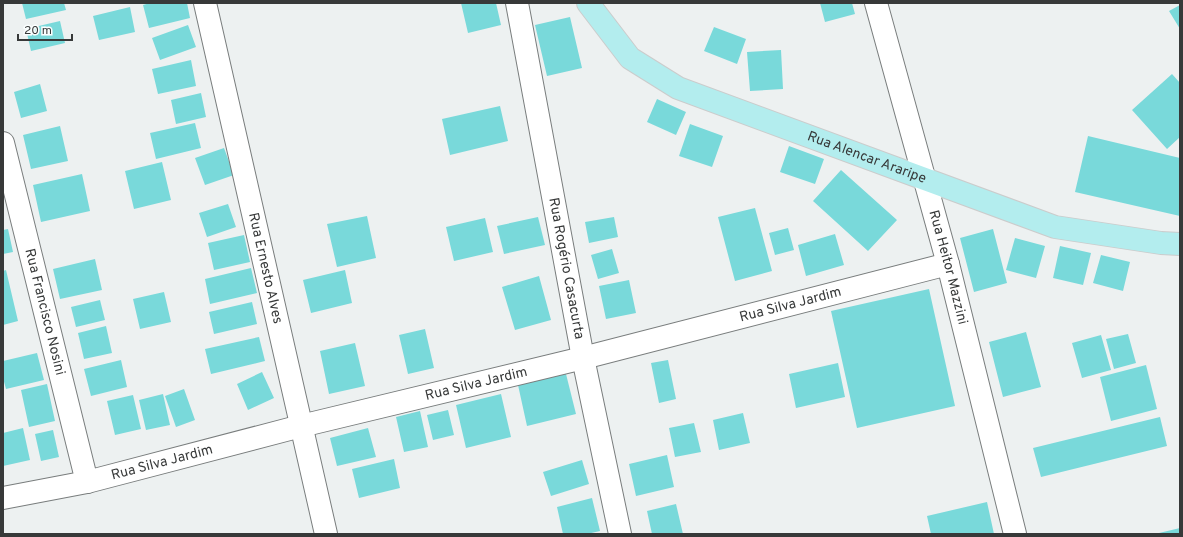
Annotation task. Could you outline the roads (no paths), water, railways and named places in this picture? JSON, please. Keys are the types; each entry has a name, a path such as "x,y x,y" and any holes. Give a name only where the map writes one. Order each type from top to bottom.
{"main road":[{"name":"Rua Alencar Araripe","path":"588,3 630,58 678,88 924,177 1055,227 1161,243 1180,244"}],"street":[{"name":"Rua Ernesto Alves","path":"205,3 326,534"},
{"name":"Rua Rogério Casacurta","path":"518,3 583,358 620,534"},
{"name":"Rua Heitor Mazzini","path":"876,3 948,264 1015,534"},
{"name":"Rua Francisco Nosini","path":"3,143 87,482"},
{"name":"Rua Silva Jardim","path":"3,498 87,482 301,426 583,358 948,264"}]}
